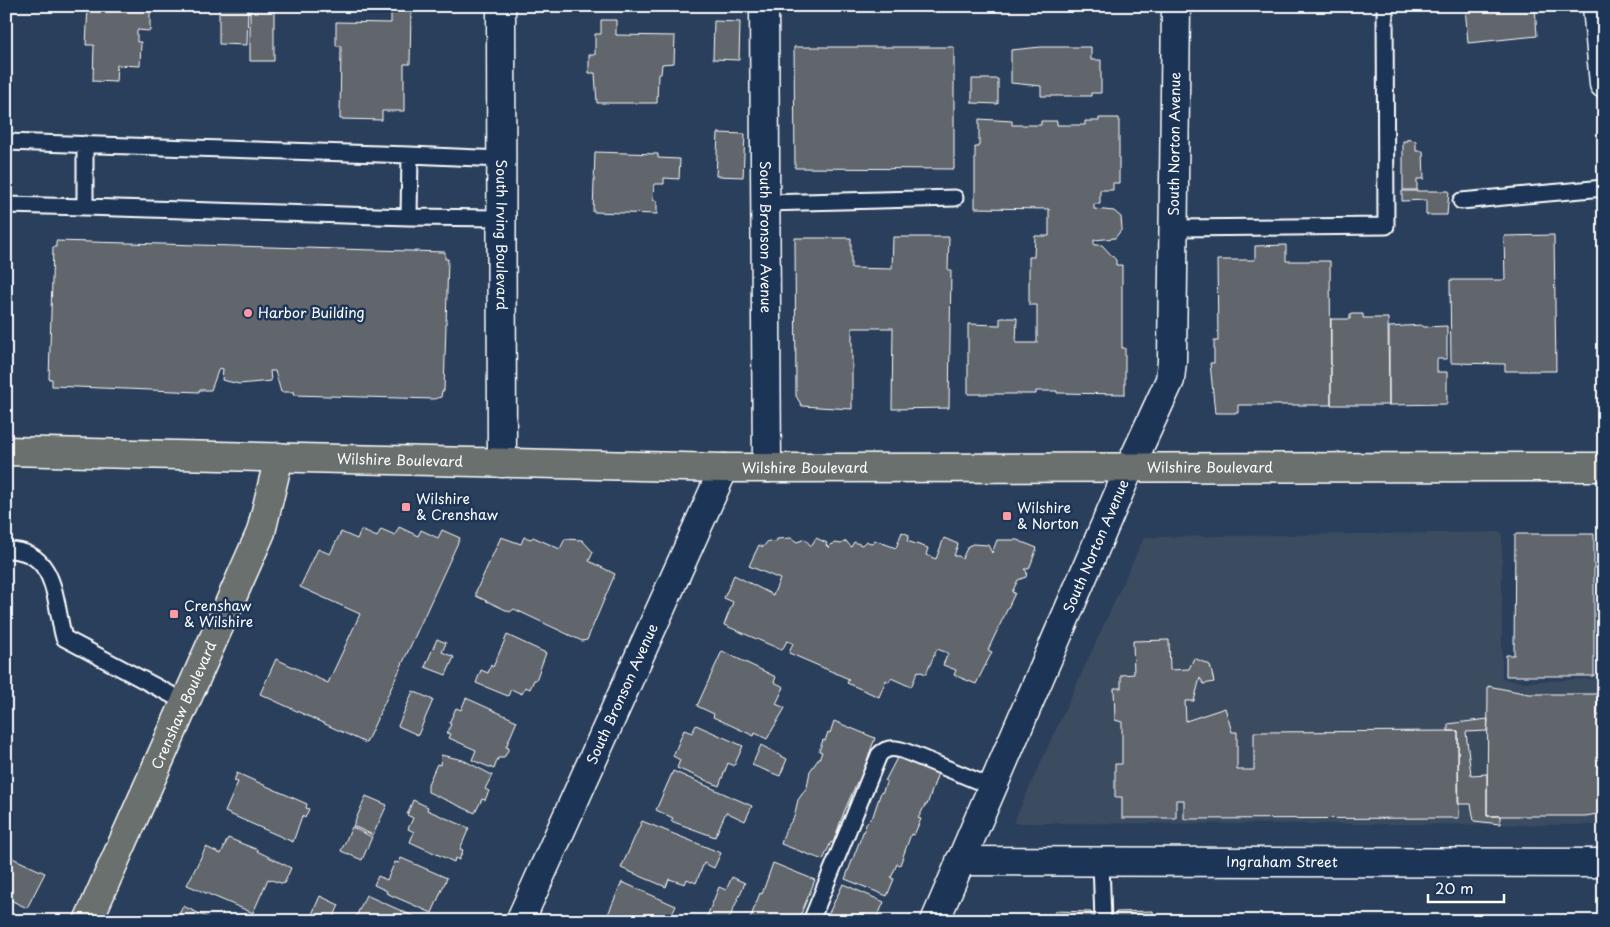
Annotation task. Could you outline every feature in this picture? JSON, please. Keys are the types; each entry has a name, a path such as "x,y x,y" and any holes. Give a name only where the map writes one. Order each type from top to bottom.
{"main road":[{"name":"Wilshire Boulevard","path":"6,451 724,468 1604,467"},
{"name":"Crenshaw Boulevard","path":"88,921 261,532 279,457"}],"street":[{"name":"South Irving Boulevard","path":"501,6 502,463"},
{"name":"South Bronson Avenue","path":"764,6 767,468"},
{"name":"South Norton Avenue","path":"935,921 1130,467 1170,380 1175,228 1176,6"},
{"path":"1596,6 1604,84"},
{"name":"South Bronson Avenue","path":"520,921 724,468"},
{"name":"Ingraham Street","path":"960,861 1604,863"}],"lane":[{"path":"1175,228 1386,226 1385,6"},
{"path":"6,142 501,159"},
{"path":"85,144 86,207"},
{"path":"409,217 410,155"},
{"path":"1461,201 1604,188"},
{"path":"766,203 954,198"},
{"path":"6,205 501,218"},
{"path":"6,550 30,553 49,573 58,602 59,620 64,638 185,702"},
{"path":"810,921 879,754 884,750 896,748 992,787"},
{"path":"1101,861 1102,921"}],"shaded area":[{"path":"1502,532 1502,679 1522,682 1604,678 1604,825 1013,823 1144,537"}],"building":[{"path":"88,6 150,11 150,31 137,30 137,42 141,42 140,66 117,65 116,82 93,81 94,45 86,45"},
{"path":"219,6 248,6 247,45 219,44"},
{"path":"250,6 274,6 274,61 250,61"},
{"path":"1465,6 1535,6 1537,36 1468,43"},
{"path":"391,10 411,11 410,64 404,64 404,111 382,111 382,120 340,119 341,46 336,46 336,22 391,23"},
{"path":"601,20 616,20 616,35 675,36 674,63 662,64 661,74 658,74 657,103 597,103 595,73 589,73 589,55 595,55 595,34 601,34"},
{"path":"714,21 740,22 739,60 713,59"},
{"path":"794,47 954,47 954,169 795,168"},
{"path":"1041,47 1091,47 1091,60 1101,60 1101,93 1091,93 1091,96 1041,96 1041,86 1011,83 1011,50"},
{"path":"972,79 998,79 998,104 972,103"},
{"path":"1099,118 1119,118 1119,183 1113,183 1113,190 1100,190 1100,204 1094,204 1094,209 1114,211 1121,217 1122,229 1115,238 1094,240 1094,245 1102,245 1116,260 1116,265 1122,265 1122,348 1125,348 1125,394 1036,391 1036,394 968,394 968,324 1000,325 1000,318 1017,318 1016,343 1037,343 1037,305 1029,305 1029,257 1034,257 1035,236 1049,236 1049,209 975,208 975,147 979,147 979,119 1012,121 1012,125 1041,125 1041,121 1057,121 1057,125 1085,125 1085,121 1099,121"},
{"path":"718,133 745,134 743,177 716,176"},
{"path":"1407,139 1416,141 1416,151 1423,151 1424,179 1417,179 1417,190 1403,190 1403,141 1407,141"},
{"path":"595,152 658,154 658,158 680,159 679,179 664,178 664,184 654,184 653,200 657,201 657,214 593,212"},
{"path":"1402,191 1449,191 1447,215 1426,215 1426,200 1402,201"},
{"path":"1554,235 1556,371 1505,371 1505,364 1451,363 1450,280 1505,280 1504,236"},
{"path":"893,237 949,237 948,270 951,270 949,408 892,409 893,328 852,328 852,409 802,406 796,396 795,238 851,238 851,268 892,269"},
{"name":"Harbor Building","path":"56,241 445,252 445,259 448,259 444,391 442,391 441,397 434,399 293,395 294,392 281,392 275,371 270,371 271,381 239,384 222,380 223,369 219,368 211,390 199,390 199,392 52,386 52,379 49,379 53,247 56,247"},
{"path":"1286,245 1286,261 1330,261 1331,405 1238,405 1238,413 1215,413 1210,363 1214,363 1214,341 1218,341 1217,260 1255,260 1255,246"},
{"path":"1350,314 1363,314 1363,318 1388,318 1389,405 1331,405 1331,319 1350,319"},
{"path":"1421,325 1424,327 1447,326 1447,359 1437,359 1437,372 1447,372 1447,404 1389,405 1389,327"},
{"path":"399,527 418,536 421,530 438,538 442,530 460,538 366,743 260,694 276,659 328,683 360,614 300,587 318,549 330,554 341,532 357,539 361,530 377,537 381,529 395,535"},
{"path":"902,532 909,535 907,541 928,548 926,555 936,559 944,538 958,544 954,556 959,556 962,559 968,546 973,544 988,545 992,553 997,540 1017,540 1037,548 1029,569 1024,569 1027,572 1026,577 1018,580 1012,592 1015,593 988,650 992,652 976,684 954,675 956,670 943,665 948,653 937,649 926,674 918,671 911,687 891,678 889,682 886,680 879,697 847,683 849,679 789,653 793,643 787,641 782,650 724,625 733,602 724,598 734,575 773,595 780,579 749,566 759,545 763,547 768,541 776,542 777,539 791,538 797,542 805,539 811,546 816,538 827,543 826,545 829,548 830,545 841,544 846,541 851,547 854,542 862,545 866,541 873,544 874,540 896,548"},
{"path":"1515,534 1594,534 1594,676 1506,676 1506,655 1514,655"},
{"path":"501,537 521,544 524,537 531,539 533,537 560,549 565,539 582,540 593,552 589,561 615,574 587,640 582,641 514,609 510,612 476,596 476,591"},
{"path":"507,635 546,653 536,680 534,680 530,689 525,687 522,694 511,689 508,696 476,683 481,670 488,673 491,665 493,667"},
{"path":"437,639 446,643 442,652 454,657 446,675 425,667"},
{"path":"1169,640 1170,670 1189,669 1194,658 1210,665 1214,682 1204,684 1200,678 1194,701 1185,701 1186,721 1225,708 1232,732 1237,732 1237,770 1254,770 1254,732 1458,731 1459,818 1184,819 1184,800 1176,800 1176,818 1122,818 1122,797 1115,797 1115,764 1122,764 1122,722 1115,720 1114,688 1121,688 1121,675 1134,674 1133,641"},
{"path":"722,651 776,677 774,682 784,687 776,704 785,708 767,739 755,733 754,736 713,717 714,714 697,706"},
{"path":"1488,686 1529,694 1598,694 1597,715 1604,715 1604,813 1585,816 1487,816"},
{"path":"413,691 433,700 418,735 398,726"},
{"path":"466,698 517,721 506,747 509,748 504,758 498,758 494,769 472,760 476,750 449,738 451,734 447,733 451,724 449,723 456,708 461,710"},
{"path":"1488,719 1487,731 1466,732 1471,775 1487,774 1487,816 1500,816 1500,824 1474,821 1471,804 1458,804 1458,731 1448,731 1448,724"},
{"path":"834,721 875,738 859,783 857,782 833,843 831,842 823,860 781,844 785,831 794,817 798,800 807,787 810,771 820,757 822,752 819,751 823,740 825,741 828,732 830,733"},
{"path":"696,725 743,746 734,766 728,763 719,786 677,768 680,760 673,756 684,730 692,733"},
{"path":"761,745 787,759 780,776 752,765"},
{"path":"441,755 463,760 492,775 485,789 489,791 485,800 482,799 475,813 428,792 428,784 437,764 440,765"},
{"path":"898,756 938,773 927,805 925,805 918,818 921,819 914,835 911,834 900,865 897,864 891,878 894,879 887,896 845,879 867,822 873,816 887,781 885,781"},
{"path":"673,771 752,806 745,821 726,812 715,837 671,821 673,818 656,810"},
{"path":"237,773 307,804 306,808 309,809 305,818 302,816 293,842 225,812 238,782 234,781"},
{"path":"366,796 387,805 373,835 353,826"},
{"path":"413,800 428,807 427,810 469,828 460,849 463,850 459,860 455,858 454,862 410,842 414,832 408,829 413,818 407,815"},
{"path":"642,821 721,853 714,868 704,863 696,883 687,879 685,884 669,879 666,887 621,868"},
{"path":"352,827 372,837 362,860 341,851"},
{"path":"228,838 258,850 291,868 284,884 268,879 253,913 187,885 206,847 221,854"},
{"path":"6,855 45,873 27,908 6,898"},
{"path":"401,858 447,878 432,913 386,893 387,891 374,885 378,876 387,880 395,862 399,863"},
{"path":"773,863 815,880 798,921 750,919 760,893 762,894"},
{"path":"732,877 745,883 728,921 705,921 719,887 726,890"},
{"path":"622,882 676,906 669,921 649,914 646,921 605,921"},
{"path":"843,884 884,902 874,921 825,921"},
{"path":"366,895 424,921 354,921"},
{"path":"320,896 339,905 332,921 309,921"},
{"path":"183,906 215,921 176,921"},
{"path":"1055,911 1091,912 1093,921 1055,921"},
{"path":"1153,911 1154,921 1115,921 1116,912"}],"place":[{"name":"Harbor Building","path":"248,313"},
{"name":"Wilshire & Crenshaw","path":"406,507"},
{"name":"Wilshire & Norton","path":"1007,516"},
{"name":"Crenshaw & Wilshire","path":"174,614"}]}
